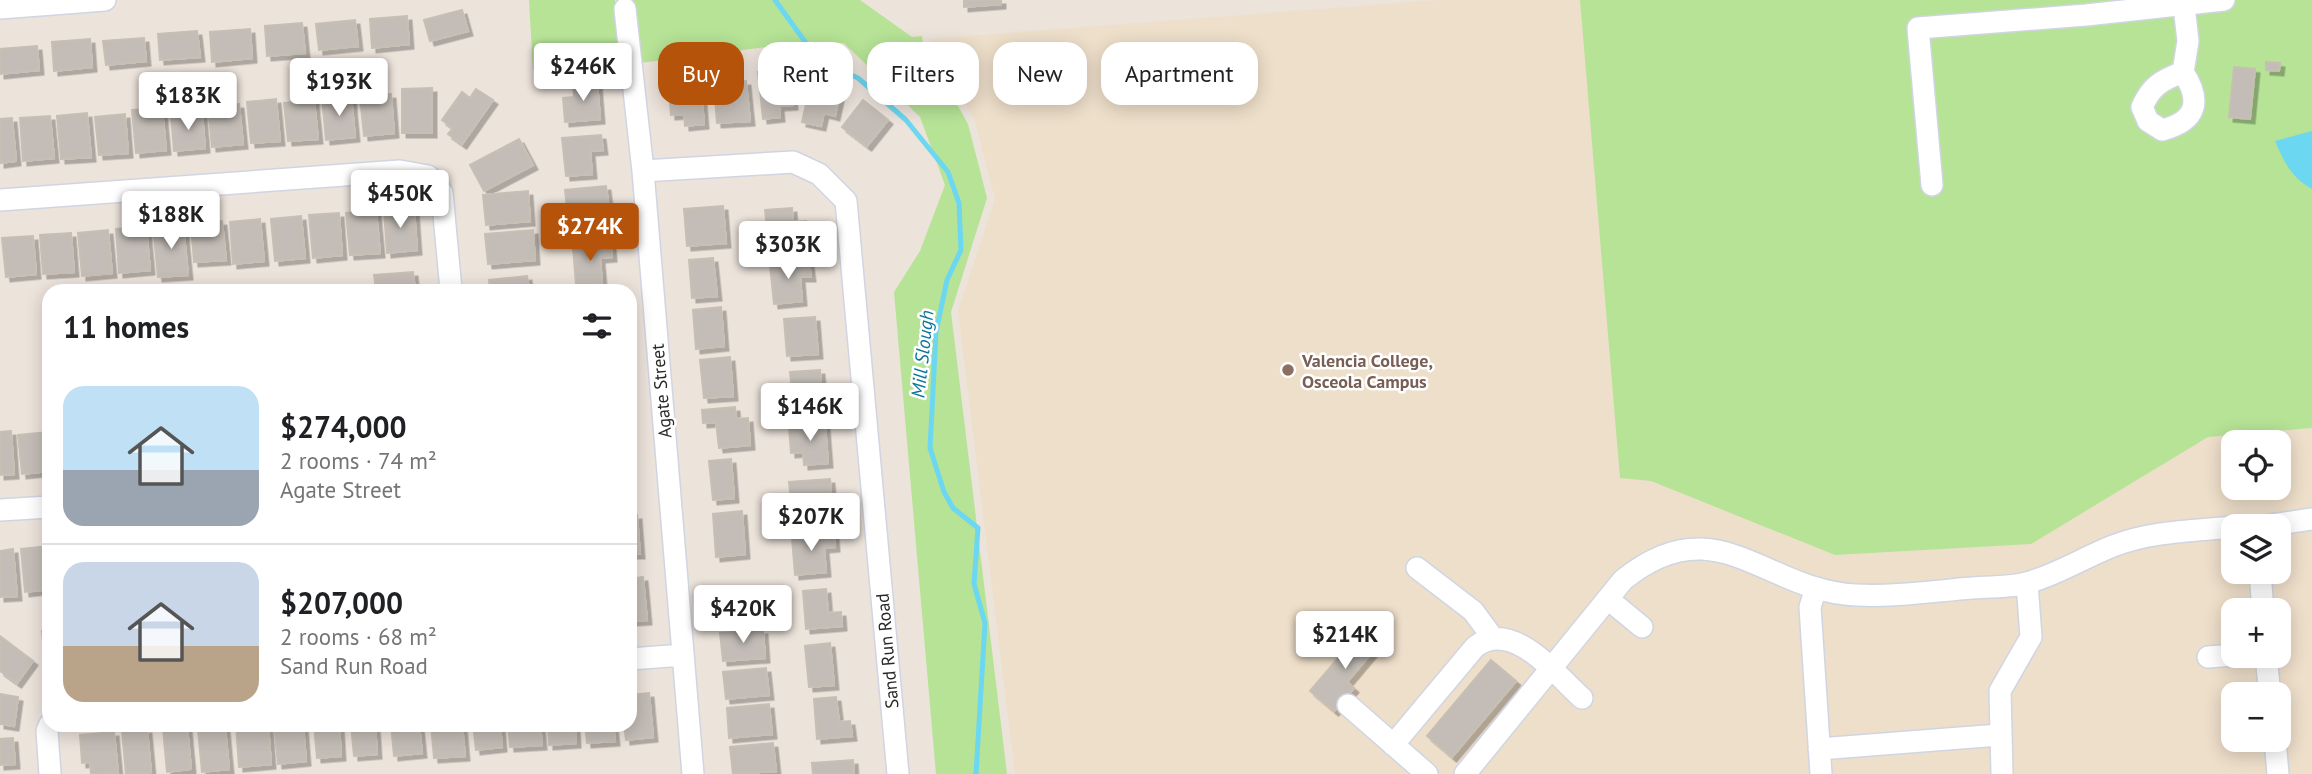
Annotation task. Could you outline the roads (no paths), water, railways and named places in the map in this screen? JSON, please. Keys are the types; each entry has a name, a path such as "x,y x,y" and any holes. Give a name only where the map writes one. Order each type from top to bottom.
{"street":[{"path":"0,8 105,0"},
{"path":"1932,185 1918,28 2184,6 2224,0"},
{"path":"2183,72 2188,41 2184,6"},
{"name":"Agate Street","path":"625,9 643,171 693,774"},
{"name":"Sand Run Road","path":"643,171 793,162 819,174 846,201 898,774"},
{"path":"0,200 400,171 428,176 442,193 450,284"},
{"path":"0,510 42,507"},
{"path":"2291,521 2312,519"},
{"path":"1465,774 1608,599 1643,564 1670,552 1700,549 1739,554 1802,585 1853,595 1886,595 2027,583 2061,571 2114,545 2158,534 2221,528"},
{"path":"1417,568 1473,611 1493,638"},
{"path":"2002,774 2000,691 2031,637 2027,583"},
{"path":"1816,588 1810,607 1821,774"},
{"path":"1608,599 1642,627"},
{"path":"1393,745 1475,647 1493,638 1508,638 1516,643 1582,698"},
{"path":"637,658 683,655"},
{"path":"2208,657 2221,656"},
{"path":"1348,705 1427,774"},
{"path":"47,732 50,774"},
{"path":"1819,749 1999,735"},
{"path":"2276,752 2278,774"}],"water":[{"path":"2312,131 2312,189 2289,168 2275,141"}],"waterway":[{"name":"Mill Slough","path":"775,0 811,50 838,69 858,78 906,120 948,172 959,203 961,250 947,280 936,332 930,448 944,492 953,508 978,528 974,584 985,623 976,774"}],"place":[{"name":"Valencia College, Osceola Campus","path":"1288,370"}]}
